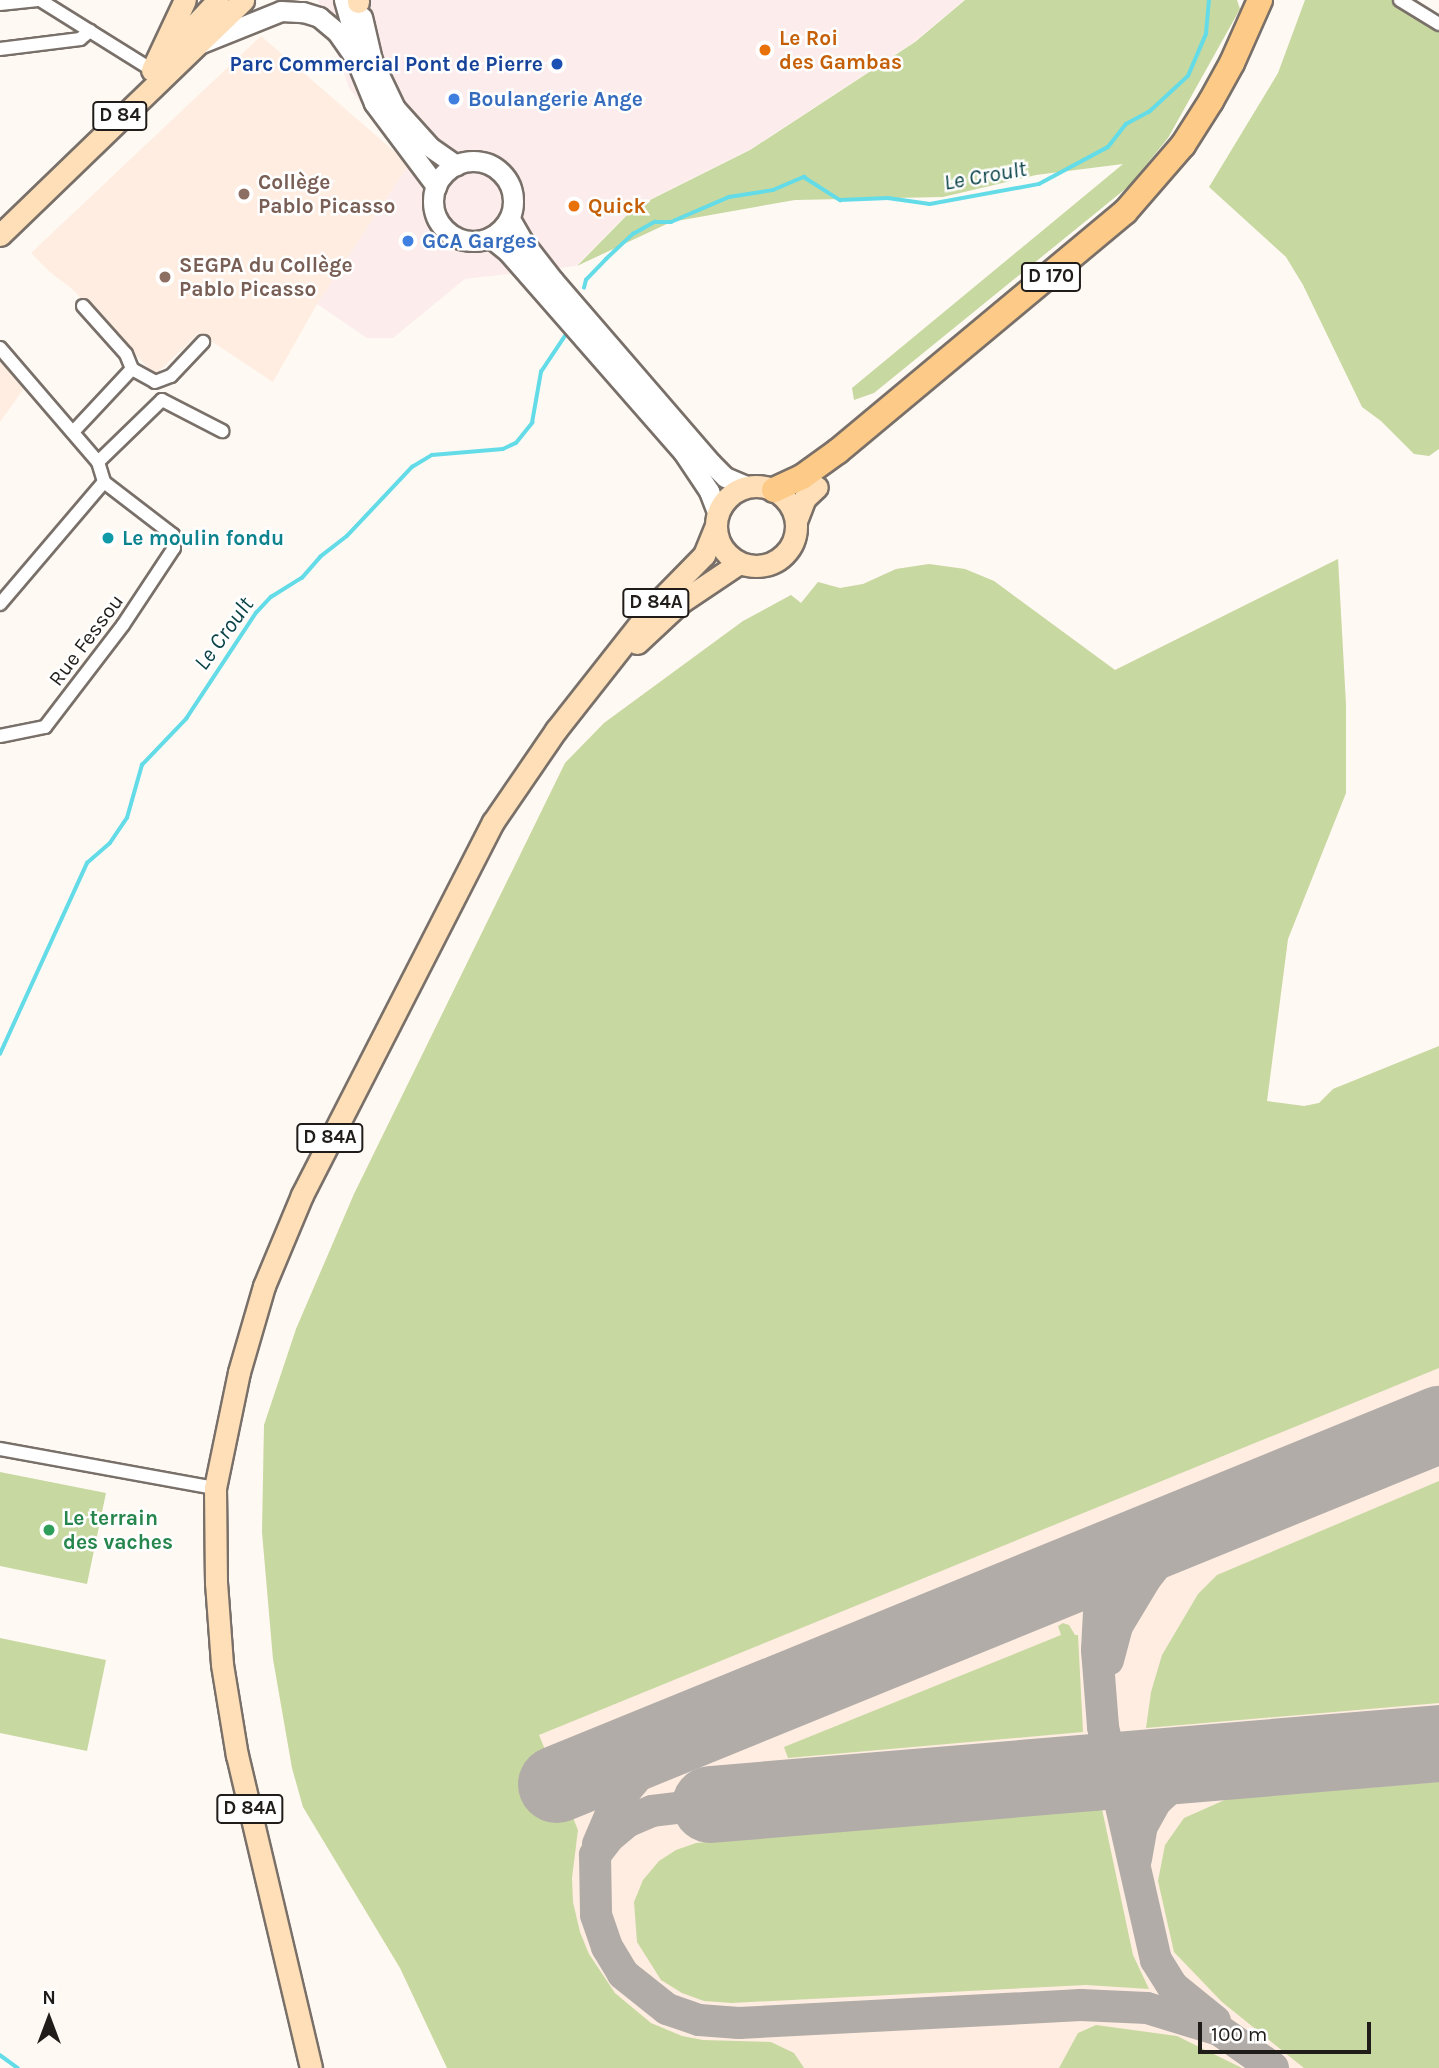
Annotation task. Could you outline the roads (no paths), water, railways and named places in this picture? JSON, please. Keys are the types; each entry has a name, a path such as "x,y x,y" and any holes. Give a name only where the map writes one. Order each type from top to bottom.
{"highway":[{"name":"D 170","path":"774,491 802,477 838,451 1125,212 1183,145 1211,102 1233,63 1260,0"},
{"name":"D 170","path":"817,487 1084,270 1142,216 1178,175 1222,113 1247,68 1275,0"}],"main road":[{"path":"152,70 185,0"},
{"name":"D 84","path":"0,216 152,70 218,0"},
{"name":"D 84","path":"0,235 243,0"},
{"path":"354,1 355,57"},
{"path":"354,1 372,60 395,108 430,146 456,165"},
{"path":"195,46 281,11 303,12 319,18 337,32 355,57 374,103 436,186"},
{"path":"484,162 501,172 512,190 514,200 510,219 491,238 473,242 450,234 435,212 436,186 444,174 456,165 484,162"},
{"path":"491,238 508,252 683,452 709,491 722,547 739,563 764,566 785,554 795,533 796,521 792,509 774,491 748,487 725,477 711,463 553,280 522,240 510,219"},
{"path":"717,519 729,496 748,487"},
{"name":"D 170","path":"796,521 805,498 817,487"},
{"name":"D 84A","path":"311,2068 233,1738 220,1650 215,1488 239,1371 264,1286 302,1195 493,822 556,730 652,608 704,555 717,519"},
{"name":"D 84A","path":"595,683 681,602 739,563"},
{"name":"D 84A","path":"215,1546 225,1437"}],"street":[{"path":"0,4 39,0 152,70"},
{"path":"1400,0 1439,24"},
{"path":"0,49 80,39 90,31"},
{"path":"83,306 126,354 132,369 155,382 171,376 202,342"},
{"path":"0,348 98,462 104,482 0,604"},
{"path":"73,432 132,369"},
{"path":"98,462 162,400 222,431"},
{"name":"Rue Fessou","path":"0,736 45,727 123,625 174,548 173,535 104,482"},
{"path":"0,1449 118,1473 215,1488"}],"waterway":[{"name":"Le Croult","path":"584,288 586,280 606,259 633,234 655,222 671,222 729,197 773,190 804,177 840,200 888,198 930,204 1039,184 1108,147 1126,124 1149,112 1188,76 1206,34 1209,0"},
{"name":"Le Croult","path":"0,1054 87,863 110,843 127,818 142,765 186,719 256,613 271,597 302,578 320,557 347,536 412,467 432,455 503,449 516,443 532,423 541,372 565,336"},
{"name":"Le Croult","path":"0,2055 18,2068"}],"place":[{"name":"Le Roi des Gambas","path":"765,50"},
{"name":"Parc Commercial Pont de Pierre","path":"557,64"},
{"name":"Boulangerie Ange","path":"454,99"},
{"name":"Collège Pablo Picasso","path":"244,194"},
{"name":"Quick","path":"574,206"},
{"name":"GCA Garges","path":"408,241"},
{"name":"SEGPA du Collège Pablo Picasso","path":"165,277"},
{"name":"Le moulin fondu","path":"108,538"},
{"name":"Le terrain des vaches","path":"49,1530"}]}
